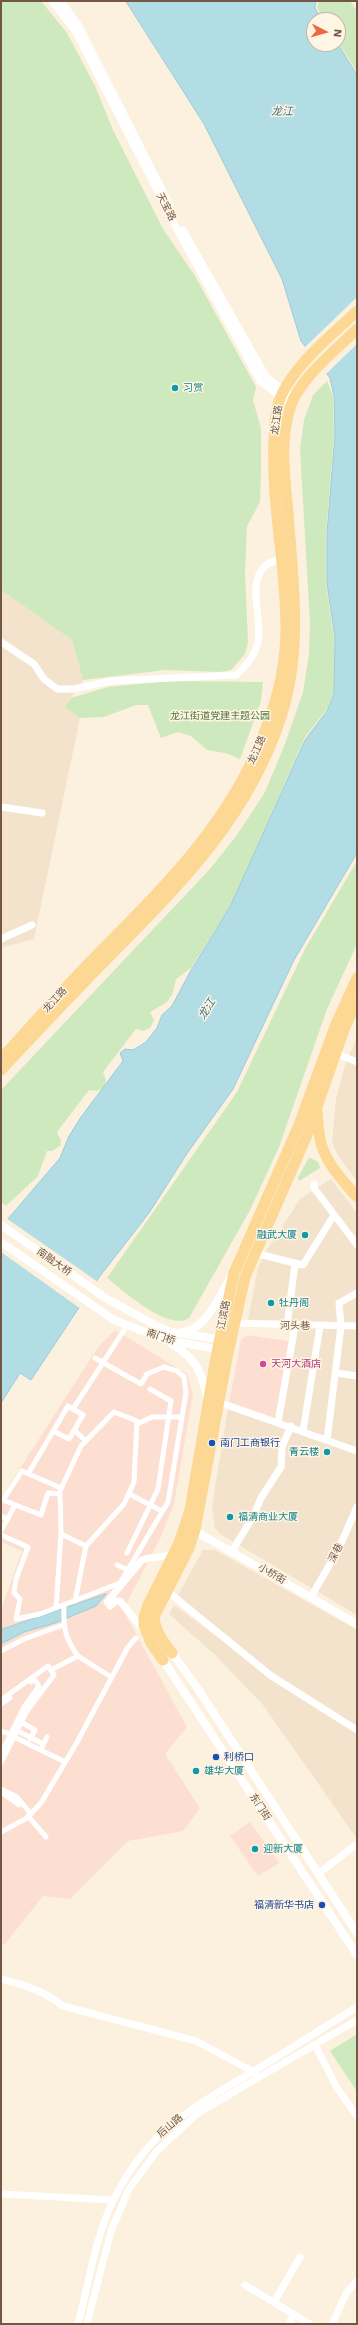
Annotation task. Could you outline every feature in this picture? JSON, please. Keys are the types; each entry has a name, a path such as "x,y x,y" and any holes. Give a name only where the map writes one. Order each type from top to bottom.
{"main road":[{"name":"龙江路","path":"1,1059 89,963 179,870 224,813 244,779 265,732 280,685 286,627 272,466 275,416 282,394 298,368 357,311"},
{"name":"龙江路","path":"1,1070 196,866 226,828 246,798 260,769 279,724 291,684 295,652 295,605 284,466 287,424 293,401 307,378 357,329"},
{"name":"江滨路","path":"167,1657 155,1625 154,1618 189,1548 190,1528 213,1402 218,1344 234,1273 299,1125 336,1024 357,978"},
{"name":"江滨路","path":"213,1402 230,1346 245,1277 317,1108 335,1053 357,1001"},
{"path":"317,1108 322,1146 340,1178 357,1196"},
{"name":"江滨路","path":"167,1657 148,1637 144,1626 148,1605 176,1551 190,1528"}],"street":[{"name":"天宝路","path":"52,1 75,31 179,233 260,381 293,401"},
{"name":"天宝路","path":"60,1 79,26 183,231 267,378 282,394"},
{"path":"1,642 34,664 44,679 57,689 74,689 111,681 236,675 256,651 259,635 256,593 259,576 265,567 280,558"},
{"path":"1,807 42,813"},
{"path":"1,939 32,924"},
{"path":"335,1053 357,1062"},
{"path":"314,1184 314,1188 357,1244"},
{"path":"254,1253 303,1265 334,1215"},
{"name":"南融大桥","path":"1,1225 107,1299"},
{"name":"南融大桥","path":"1,1242 99,1310"},
{"path":"287,1326 295,1264"},
{"path":"171,1332 189,1332 201,1323 234,1273"},
{"path":"327,1440 341,1326 339,1302 357,1293"},
{"name":"南门桥","path":"107,1299 171,1332 230,1346"},
{"name":"南门桥","path":"99,1310 114,1320 166,1340 218,1344"},
{"name":"河头巷","path":"234,1323 287,1326 357,1326"},
{"path":"278,1422 296,1326"},
{"path":"303,1431 320,1326"},
{"path":"73,1409 124,1330"},
{"path":"166,1340 184,1351 194,1362 213,1402 291,1426 357,1451"},
{"path":"1,1535 28,1547 16,1580 14,1593 20,1599 16,1619 56,1608 120,1584 168,1502 186,1393 184,1377 177,1371 164,1367 147,1374 141,1384 95,1358"},
{"path":"336,1373 357,1376"},
{"path":"127,1553 158,1489 171,1401 150,1389"},
{"path":"28,1474 53,1431 68,1406 83,1415 69,1439 53,1431"},
{"path":"56,1608 61,1534 61,1491 81,1446 114,1412 137,1421 134,1482 124,1504 86,1546 75,1601"},
{"path":"137,1424 152,1417 182,1417"},
{"path":"232,1551 254,1515 261,1498 281,1468 282,1447 291,1426"},
{"path":"74,1430 86,1441"},
{"path":"22,1471 61,1491 48,1493 41,1515 3,1500 22,1471"},
{"path":"129,1494 162,1511"},
{"path":"1,1531 15,1505"},
{"name":"深巷","path":"311,1597 338,1550 357,1509"},
{"path":"1,1516 7,1519"},
{"name":"小桥街","path":"190,1528 357,1624"},
{"path":"61,1534 86,1546"},
{"path":"148,1637 120,1601 109,1604 142,1560 150,1557 165,1558 176,1551"},
{"path":"117,1565 128,1570"},
{"path":"167,1590 270,1675 357,1730"},
{"path":"64,1605 63,1625 72,1648 78,1656 111,1677"},
{"path":"1,1651 24,1639 63,1625"},
{"path":"1,1832 29,1815 41,1803 128,1647 136,1638"},
{"path":"51,1670 78,1656"},
{"name":"东门街","path":"167,1657 319,1873 357,1933"},
{"name":"东门街","path":"167,1657 357,1955"},
{"path":"1,1700 48,1666 54,1675 37,1696 21,1722 12,1733 1,1763"},
{"path":"1,1704 34,1679 39,1686 24,1707 1,1754"},
{"path":"27,1682 37,1696"},
{"path":"21,1722 35,1730 28,1744"},
{"path":"1,1731 12,1733 44,1744"},
{"path":"12,1733 28,1744 65,1762"},
{"path":"38,1749 44,1744 48,1737"},
{"path":"1,1789 17,1797 46,1837"},
{"path":"1,1792 19,1805 22,1803"},
{"path":"319,1873 357,1844"},
{"path":"1,1979 28,1986 51,1996 63,2006 196,2041 254,2071 260,2077"},
{"name":"后山路","path":"78,2324 102,2227 113,2200 126,2176 146,2149 168,2127 193,2107 357,2007"},
{"name":"后山路","path":"87,2324 111,2231 129,2189 157,2151 198,2113 357,2020"},
{"path":"315,2045 337,2088 357,2116"},
{"path":"1,2194 113,2200"},
{"path":"274,2302 300,2257"},
{"path":"332,2324 347,2292 357,2281"},
{"path":"245,2285 310,2324"},
{"path":"289,2324 294,2314"}],"shaded area":[{"path":"1,590 72,640 83,680 65,707 80,718 34,939 1,948"},
{"path":"357,1037 357,1181 337,1154 332,1142 336,1099 345,1065"},
{"path":"331,1179 357,1213 357,1325 248,1320 258,1267 265,1253 300,1199"},
{"path":"297,1327 357,1328 357,1449 272,1417"},
{"path":"115,1330 187,1374 193,1394 174,1504 160,1539 123,1610 187,1727 165,1754 200,1808 183,1831 128,1841 70,1899 43,1896 5,1944 1,1944 1,1610 22,1551 1,1542 1,1498 98,1347"},
{"path":"247,1335 294,1342 272,1417 229,1402 241,1340"},
{"path":"228,1408 357,1453 357,1615 220,1534 215,1528 212,1506"},
{"path":"203,1550 215,1550 357,1630 357,1728 260,1666 178,1595"},
{"path":"174,1605 230,1646 357,1732 357,1839 263,1705 215,1655 169,1614"},
{"name":"迎新大厦","path":"250,1822 279,1863 258,1876 230,1836"}],"green space":[{"path":"1,1 41,1 67,33 95,86 113,130 163,229 195,276 256,387 253,400 261,429 261,471 260,502 247,526 245,573 248,643 245,654 231,670 220,672 165,670 83,680 72,640 1,590"},
{"path":"319,1 350,1 357,11 357,72 344,52 346,52 346,12 319,12 317,8"},
{"path":"327,381 333,396 334,435 326,533 326,583 334,639 334,692 327,709 305,737 232,903 191,968 176,979 172,995 167,1002 150,1012 154,1020 150,1028 143,1031 136,1029 103,1072 106,1080 104,1087 97,1091 89,1090 57,1132 61,1141 60,1146 52,1151 47,1151 38,1176 6,1206 1,1202 1,1090 210,869 237,835 265,792 285,744 303,692 309,654 310,623 300,449 304,420 313,395"},
{"name":"龙江街道党建主题公园","path":"168,681 263,682 261,701 240,759 225,753 207,750 191,736 178,732 161,738 148,705 136,705 104,717 80,718 65,707 71,698 108,687"},
{"path":"357,861 357,944 327,1009 279,1147 250,1210 189,1318 180,1321 158,1315 146,1308 107,1278 237,1092 305,949"},
{"path":"311,1158 318,1162 320,1168 299,1181 298,1178 308,1159"},
{"path":"357,2034 357,2089 356,2090 330,2051"}],"water":[{"name":"龙江","path":"126,1 316,1 315,8 317,12 306,12 306,52 343,52 357,75 357,853 294,960 233,1089 188,1152 149,1213 100,1276 31,1380 20,1373 1,1403 1,1227 60,1158 69,1136 81,1117 123,1061 120,1053 125,1049 133,1050 146,1042 157,1028 162,1015 172,1006 190,972 231,905 305,740 327,711 334,694 335,638 327,583 327,533 335,435 334,396 330,378 301,341 282,279 204,124"},
{"path":"106,1594 96,1606 55,1623 24,1632 1,1644 1,1630"}],"pier":[{"path":"357,297 357,344 325,375 304,348"},
{"path":"6,1218 98,1282 81,1309 1,1252 1,1224"}],"place":[{"name":"习赏","path":"175,388"},
{"name":"融武大厦","path":"305,1235"},
{"name":"牡丹阁","path":"271,1303"},
{"name":"天河大酒店","path":"263,1364"},
{"name":"南门工商银行","path":"212,1443"},
{"name":"青云楼","path":"327,1452"},
{"name":"福清商业大厦","path":"230,1517"},
{"name":"利桥口","path":"216,1757"},
{"name":"雄华大厦","path":"196,1771"},
{"name":"迎新大厦","path":"255,1849"},
{"name":"福清新华书店","path":"322,1905"}]}
